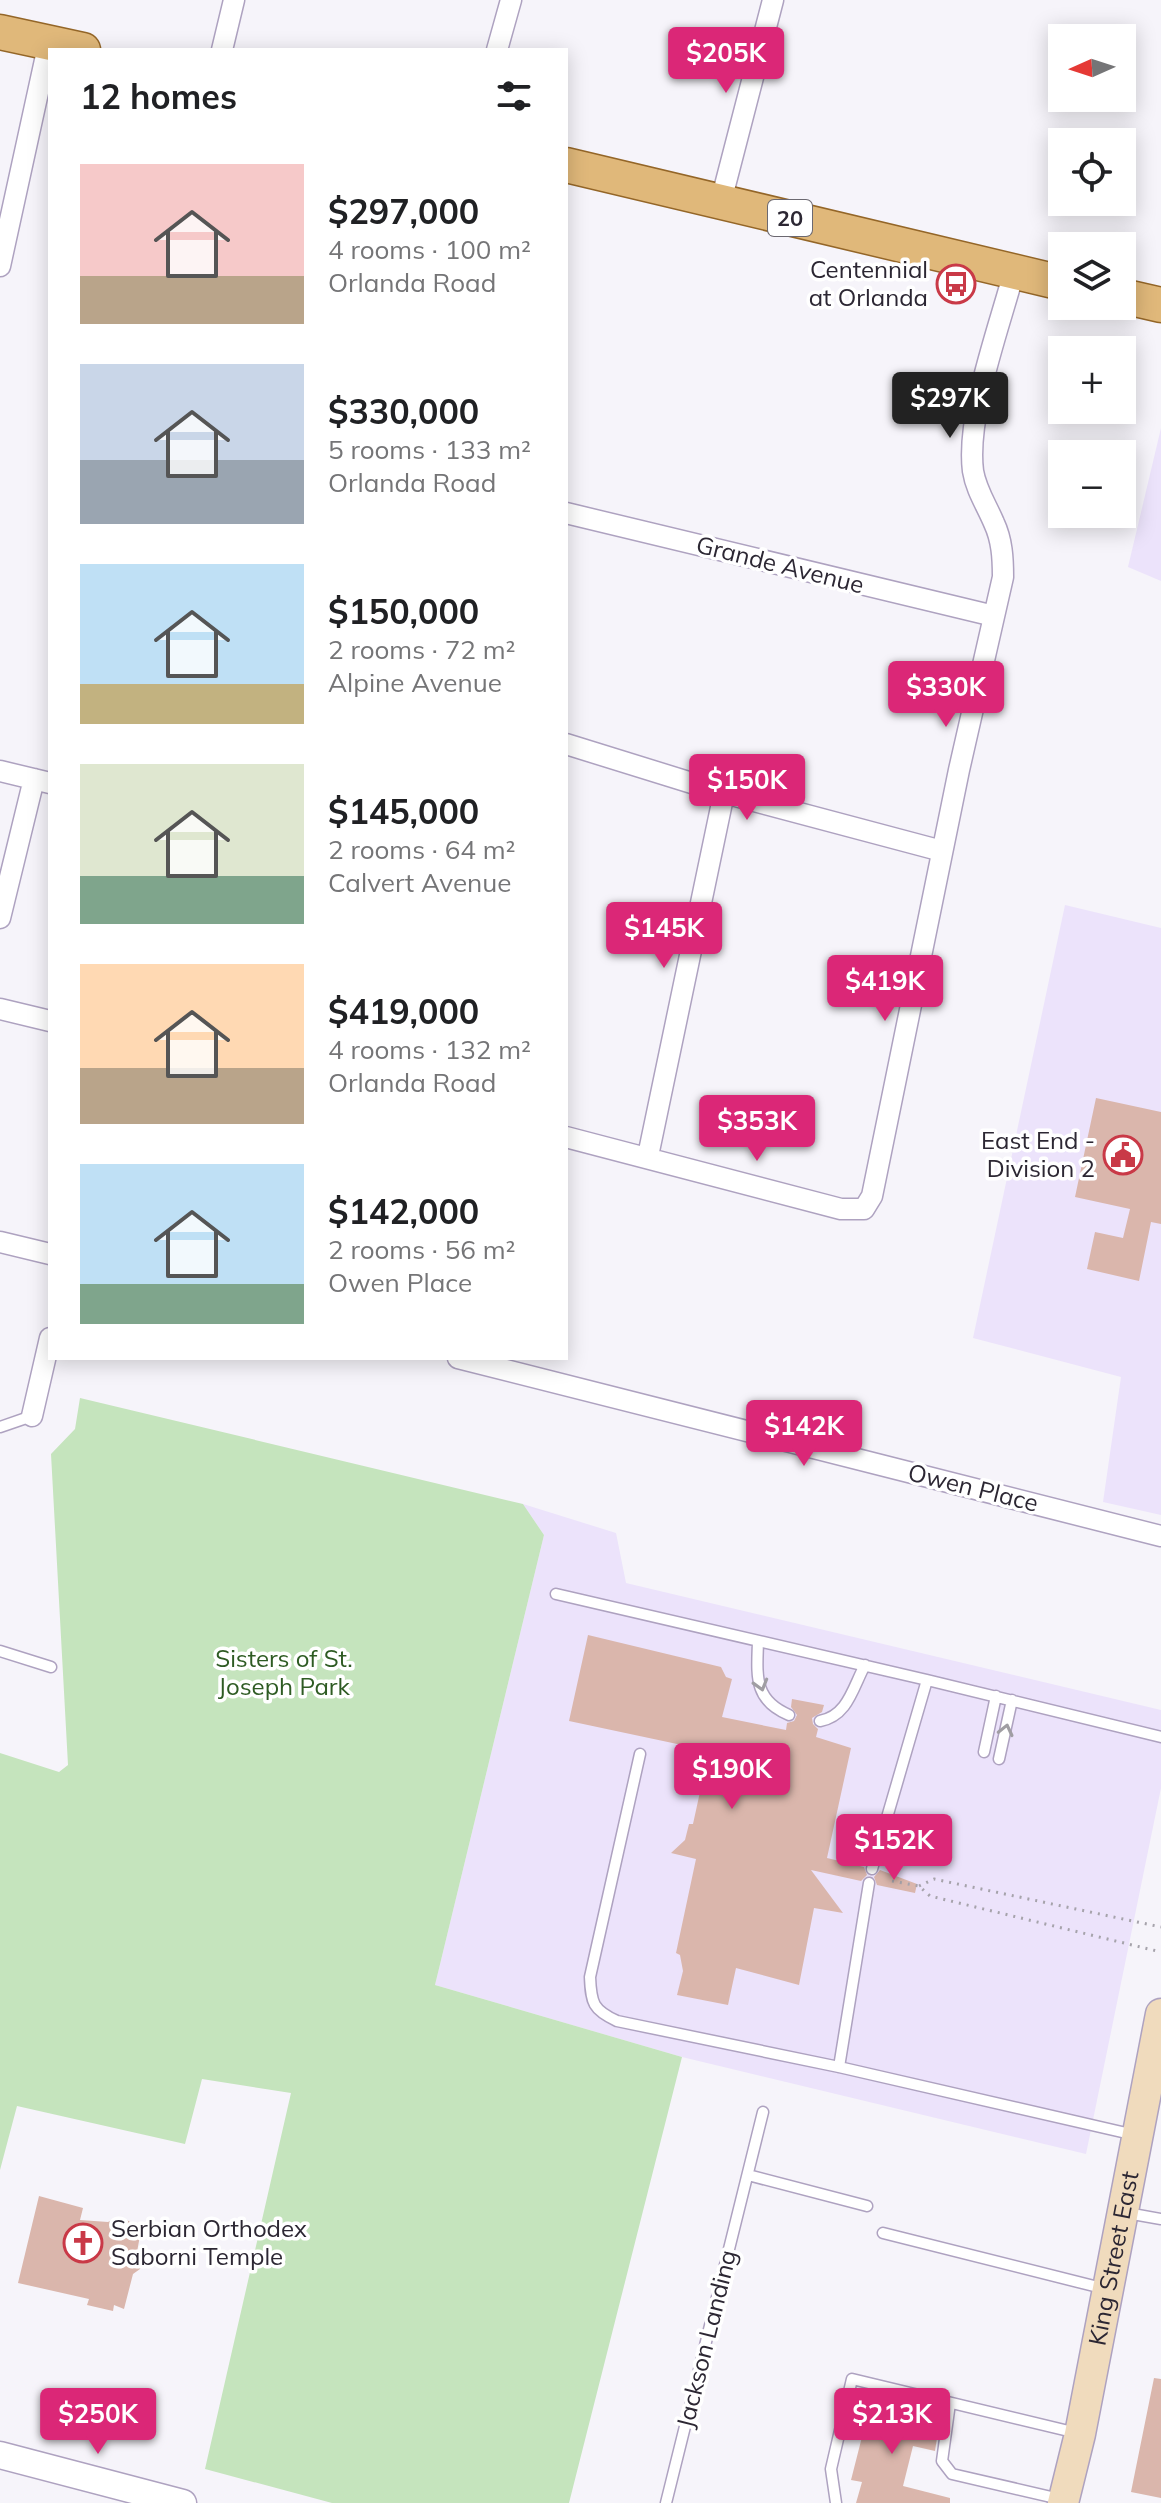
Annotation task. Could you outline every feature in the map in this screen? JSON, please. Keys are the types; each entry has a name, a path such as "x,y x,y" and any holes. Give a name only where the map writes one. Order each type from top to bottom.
{"main road":[{"path":"0,32 74,48"},
{"name":"20","path":"568,165 1048,280"},
{"path":"1136,299 1161,305"},
{"name":"King Street East","path":"1066,2502 1161,2014"}],"street":[{"path":"222,48 234,0"},
{"path":"498,48 511,0"},
{"path":"721,201 773,0"},
{"path":"0,266 49,42"},
{"path":"568,1137 841,1209 864,1209 872,1196 942,851 1003,577 1002,549 974,476 971,453 980,399 1014,272"},
{"name":"Grande Avenue","path":"568,513 994,616"},
{"path":"568,745 724,793 942,851"},
{"path":"0,771 42,781 0,918"},
{"path":"648,1156 724,793"},
{"path":"0,1009 48,1021"},
{"path":"0,1242 48,1254"},
{"path":"32,1416 48,1347"},
{"name":"Owen Place","path":"466,1360 1161,1536"},
{"path":"0,2455 183,2503"}],"lane":[{"path":"0,1427 32,1416"},
{"path":"556,1594 1161,1737"},
{"path":"758,1641 757,1678 764,1698 774,1708 789,1715"},
{"path":"0,1651 51,1667"},
{"path":"820,1721 832,1719 848,1703 865,1665"},
{"path":"872,1869 927,1680"},
{"path":"984,1752 996,1696"},
{"path":"999,1759 1012,1700"},
{"path":"640,1754 590,1977 591,1999 606,2016 617,2021 839,2067 1137,2135"},
{"path":"839,2067 869,1883"},
{"name":"Jackson Landing","path":"666,2503 763,2112"},
{"path":"748,2175 867,2206"},
{"path":"1122,2213 1161,2219"},
{"path":"883,2233 1108,2289"},
{"path":"836,2503 831,2469 852,2379 1080,2434"},
{"path":"950,2403 942,2461 952,2474 1066,2502"}],"path":[{"path":"919,1886 934,1879 1161,1927"},
{"path":"892,1881 919,1886 930,1896 1161,1952"}],"shaded area":[{"path":"1161,428 1161,581 1128,567"},
{"path":"1065,905 1161,928 1161,1515 1103,1502 1121,1377 973,1338"},
{"path":"523,1504 616,1533 626,1583 1161,1710 1161,1788 1086,2154 682,2057 435,1985 544,1535"}],"green space":[{"name":"Sisters of St. Joseph Park","path":"80,1398 523,1504 544,1535 435,1985 682,2057 569,2503 332,2503 205,2469 291,2093 202,2079 185,2144 17,2106 0,2170 0,1753 59,1772 68,1765 51,1454 75,1429"}],"building":[{"name":"East End - Division 2","path":"1096,1098 1161,1112 1161,1224 1151,1222 1139,1281 1087,1269 1095,1232 1123,1238 1130,1209 1075,1197"},
{"path":"588,1635 721,1667 726,1677 732,1679 722,1717 786,1730 787,1723 794,1721 797,1715 791,1707 792,1699 824,1705 822,1712 812,1718 818,1729 816,1737 851,1748 827,1858 864,1867 867,1875 861,1881 811,1870 843,1913 814,1908 799,1985 736,1968 728,2005 677,1995 683,1971 680,1955 676,1953 696,1859 671,1853 685,1840 689,1824 693,1824 705,1769 697,1761 696,1748 569,1721"},
{"path":"880,1870 917,1884 915,1893 877,1885 874,1877"},
{"name":"Serbian Orthodex Saborni Temple","path":"39,2196 83,2208 80,2220 108,2222 116,2218 129,2221 135,2230 141,2230 137,2252 142,2260 140,2269 133,2274 124,2309 114,2305 113,2311 87,2305 89,2299 18,2283"},
{"path":"1154,2378 1161,2379 1161,2498 1131,2492"},
{"path":"878,2402 913,2410 911,2418 939,2425 935,2451 913,2446 903,2486 950,2498 950,2503 856,2503 862,2482 851,2480 864,2429 861,2428 866,2411 876,2414"}],"place":[{"name":"Centennial at Orlanda","path":"956,284"},
{"name":"East End - Division 2","path":"1123,1155"},
{"name":"Serbian Orthodex Saborni Temple","path":"83,2243"}]}
